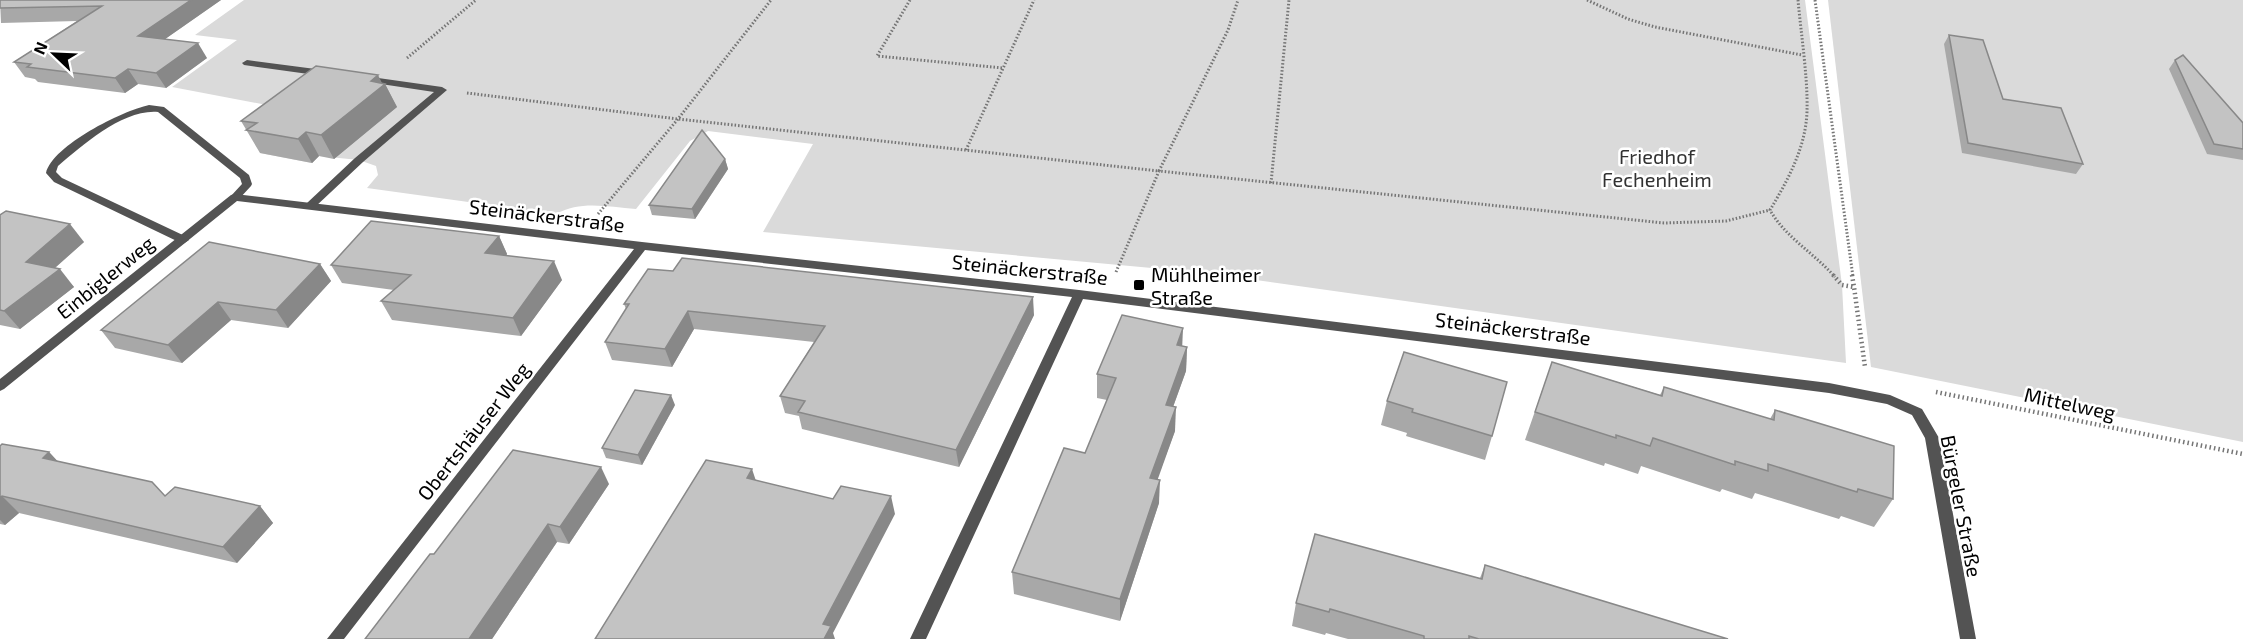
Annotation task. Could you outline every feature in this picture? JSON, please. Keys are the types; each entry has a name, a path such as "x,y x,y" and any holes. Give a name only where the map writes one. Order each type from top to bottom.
{"street":[{"path":"247,63 334,75"},
{"path":"356,78 442,90"},
{"path":"310,205 442,90"},
{"path":"183,240 58,180 51,172 53,165 120,116 156,108 161,109 245,177 248,183 235,197"},
{"name":"Steinäckerstraße","path":"235,197 642,246 1104,297 1829,387 1890,400"},
{"name":"Einbiglerweg","path":"0,386 235,197"},
{"name":"Obertshäuser Weg","path":"335,639 642,246"},
{"path":"918,639 1079,294"},
{"name":"Bürgeler Straße","path":"1890,400 1917,412 1932,438 1968,639"}],"path":[{"path":"378,80 432,39 476,0"},
{"path":"580,238 604,206 678,119 771,0"},
{"path":"910,0 877,56 1003,68"},
{"path":"966,150 1034,0"},
{"path":"1104,297 1159,171 1228,30 1238,0"},
{"path":"1271,183 1289,0"},
{"path":"1587,0 1628,19 1655,27 1802,55"},
{"path":"442,90 678,119 1271,183 1664,223 1726,221 1770,210 1788,180 1805,129 1807,112 1798,0"},
{"path":"1815,0 1868,394"},
{"path":"1770,210 1779,226 1820,260 1842,285 1854,287"},
{"name":"Mittelweg","path":"1890,400 1939,391 2243,454"}],"green space":[{"name":"Friedhof Fechenheim","path":"244,0 1805,0 1842,285 1846,363 1206,273 763,232 813,144 708,131 690,141 636,209 585,206 556,214 367,188 378,175 376,166 359,160 319,156 312,163 260,153 298,111 172,87 237,40 195,35"},
{"path":"1828,0 2243,0 2243,442 1871,367"}],"building":[{"path":"0,0 191,0 138,36 198,43 156,73 128,69 115,78 27,67 31,64 14,62 102,6 0,8"},
{"path":"1949,35 1983,40 2003,99 2061,108 2083,164 1968,143"},
{"path":"2183,55 2243,123 2243,149 2214,144 2175,60"},
{"path":"316,66 378,75 371,81 385,84 321,135 306,132 298,139 246,130 257,123 241,121"},
{"path":"702,130 725,159 692,209 649,205"},
{"path":"6,211 70,224 26,262 60,269 4,311 0,310 0,215"},
{"path":"371,221 499,236 485,253 554,261 513,318 381,301 411,275 331,265"},
{"path":"209,242 320,264 276,310 218,302 168,345 101,330"},
{"path":"682,258 1033,297 956,450 798,412 805,401 780,396 825,326 688,311 665,349 605,342 629,304 624,304 648,269 673,271"},
{"path":"1122,315 1183,328 1177,345 1187,347 1166,405 1176,407 1150,478 1160,480 1120,599 1012,572 1064,448 1085,453 1116,378 1097,374"},
{"path":"1404,352 1507,382 1492,436 1412,412 1413,409 1387,401"},
{"path":"1552,362 1662,396 1664,387 1774,420 1775,410 1894,446 1893,499 1858,489 1857,492 1768,464 1768,471 1735,461 1735,465 1653,438 1650,446 1616,435 1616,438 1535,412"},
{"path":"635,390 671,395 638,455 602,448"},
{"path":"2,444 49,452 43,458 152,482 165,496 175,487 260,506 223,547 2,496 0,498 0,446"},
{"path":"513,450 601,467 560,527 548,524 469,639 365,639 430,554 434,554"},
{"path":"706,460 752,469 747,478 833,499 841,486 891,496 823,624 831,626 824,639 595,639"},
{"path":"1315,534 1482,579 1485,565 1728,639 1479,639 1469,636 1469,639 1424,639 1424,636 1330,609 1329,612 1296,603"}],"place":[{"name":"Mühlheimer Straße","path":"1139,285"}]}
